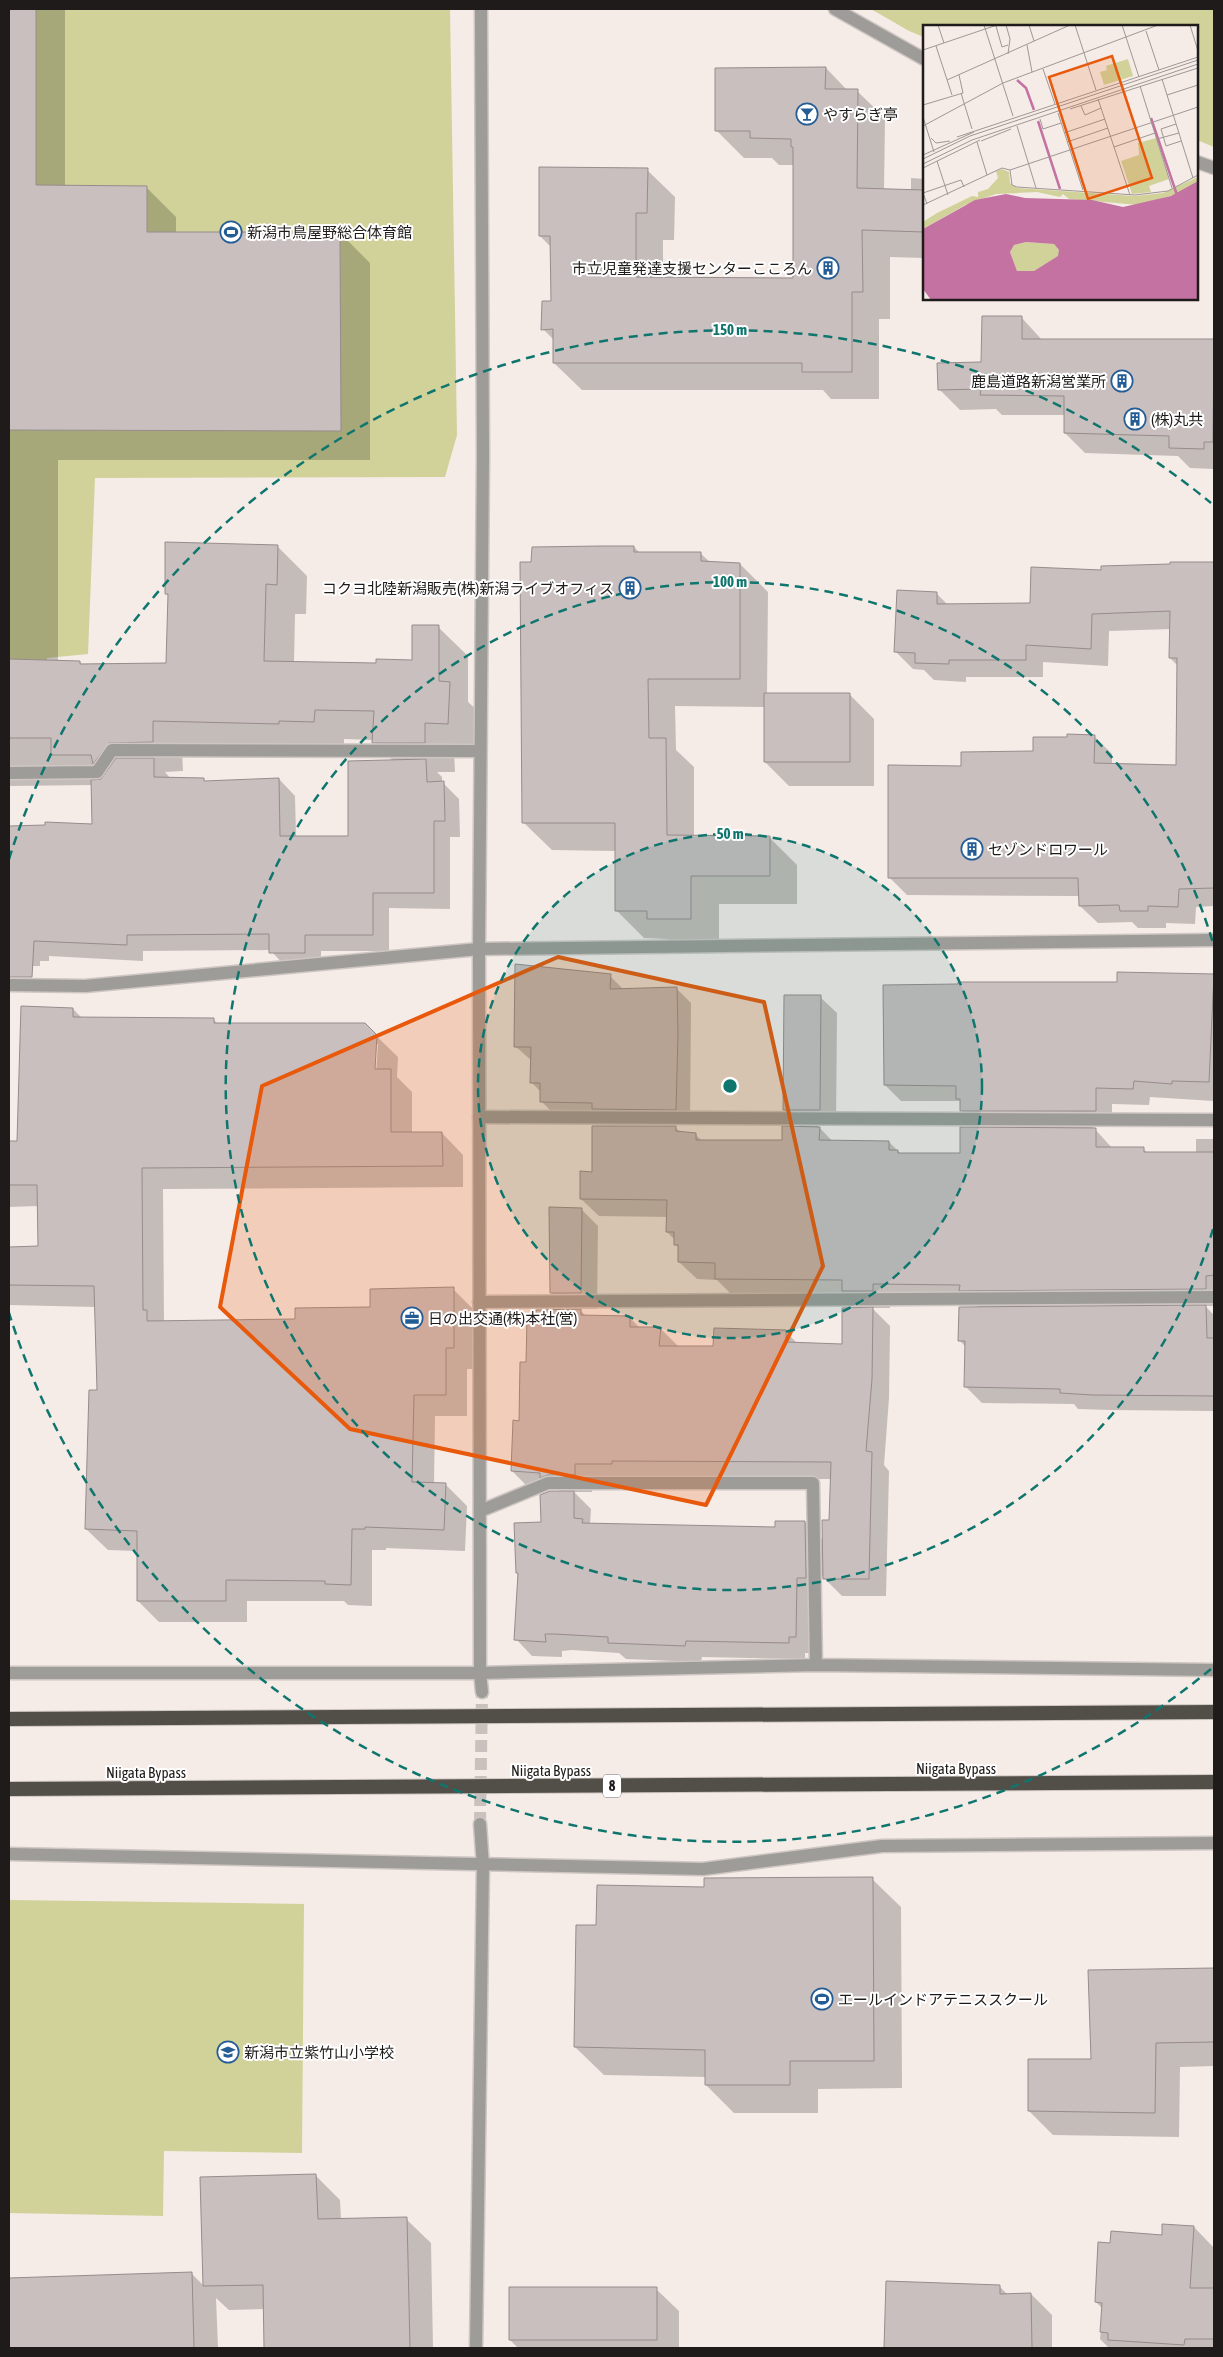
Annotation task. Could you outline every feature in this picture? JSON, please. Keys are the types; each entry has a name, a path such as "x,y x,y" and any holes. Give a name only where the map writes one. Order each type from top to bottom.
{"highway":[{"path":"9,1719 1214,1712"},
{"name":"Niigata Bypass","path":"9,1789 1214,1782"}],"street":[{"path":"481,9 479,1117 480,1673 482,1692"},
{"path":"835,9 923,58"},
{"path":"1198,162 1214,168"},
{"path":"9,773 97,772 112,750 480,751"},
{"path":"9,985 85,986 479,949 1214,940"},
{"path":"479,1117 1214,1120"},
{"path":"480,1302 1214,1297"},
{"path":"480,1511 548,1483 813,1483 816,1665"},
{"path":"9,1674 480,1673 816,1665 1214,1670"},
{"path":"476,2348 483,1866 480,1824"},
{"path":"9,1854 483,1866 703,1869 882,1846 1214,1844"}],"highlighted area":[{"path":"558,957 764,1002 823,1266 706,1505 350,1429 220,1307 262,1086"}],"green space":[{"name":"新潟市鳥屋野総合体育館","path":"9,9 450,9 457,435 445,477 95,478 88,654 47,658 46,688 9,688"},
{"path":"871,9 1214,9 1214,147 1198,140 1198,25 923,25 923,37 909,31"},
{"path":"9,1900 304,1904 302,2153 164,2151 163,2216 9,2213"}],"building":[{"path":"9,9 36,9 36,185 147,186 147,232 340,232 341,431 9,430"},
{"path":"826,67 825,89 858,89 857,188 923,190 923,232 862,230 863,292 852,292 852,372 802,372 802,363 553,363 553,329 541,330 542,301 551,301 550,236 539,236 539,167 648,168 647,213 636,213 636,277 793,278 793,147 791,147 791,139 750,138 750,131 715,131 715,68"},
{"path":"982,316 1022,316 1022,339 1214,339 1213,442 1204,442 1204,449 1169,448 1169,436 1064,433 1064,396 980,395 981,389 938,390 937,363 981,362"},
{"path":"165,542 278,545 277,585 266,584 264,661 376,663 376,659 412,660 412,625 439,625 439,681 450,682 448,724 425,723 425,743 372,743 374,711 315,710 314,722 279,721 279,724 153,721 153,742 109,743 93,764 91,755 51,755 51,738 9,738 9,659 80,661 80,664 166,663 168,594 165,594"},
{"path":"634,546 634,552 701,552 701,561 740,563 740,679 648,679 649,738 666,738 667,835 770,836 770,876 691,876 691,919 647,919 647,911 615,911 615,823 522,823 520,562 531,562 532,547"},
{"path":"1170,562 1214,562 1214,888 1179,889 1178,907 1148,906 1148,911 1120,911 1119,905 1079,906 1078,878 888,878 888,765 961,766 961,752 1033,751 1033,737 1067,737 1067,734 1095,735 1094,763 1176,765 1177,658 1169,658 1170,611 1092,614 1091,649 1026,645 1026,660 949,660 949,664 915,663 915,653 894,652 897,590 937,592 937,604 1030,603 1031,567 1101,570 1101,566 1170,564"},
{"path":"764,693 850,693 850,762 764,762"},
{"path":"116,758 154,758 154,777 204,778 204,781 279,778 280,836 348,836 348,761 426,759 427,782 444,781 445,821 434,821 434,893 373,893 373,935 305,935 305,953 269,953 269,934 127,935 127,945 34,941 32,977 9,977 9,826 45,825 45,822 92,824 91,780 101,779"},
{"path":"515,964 611,974 610,989 677,987 676,1110 592,1109 592,1103 540,1102 540,1083 530,1083 531,1047 514,1047"},
{"path":"1117,972 1214,974 1209,1082 1172,1081 1172,1084 1134,1081 1133,1089 1096,1088 1096,1111 960,1111 960,1099 956,1099 956,1086 884,1085 883,985 958,984 958,982 1117,982"},
{"path":"784,995 821,995 820,1110 783,1110"},
{"path":"21,1006 73,1008 73,1017 214,1018 214,1023 365,1023 377,1035 375,1069 391,1069 391,1132 442,1132 443,1166 142,1168 143,1310 147,1310 147,1321 295,1319 295,1308 370,1307 370,1289 454,1287 454,1348 446,1348 446,1395 414,1395 412,1482 446,1483 444,1530 365,1527 365,1529 352,1529 351,1585 325,1584 325,1581 226,1580 226,1601 137,1601 137,1531 85,1529 89,1390 97,1390 94,1286 9,1285 9,1247 38,1246 37,1185 9,1185 9,1141 17,1141"},
{"path":"592,1126 676,1126 676,1131 696,1133 696,1140 782,1140 782,1126 820,1127 819,1140 889,1141 889,1150 898,1150 898,1153 960,1153 960,1127 1096,1128 1096,1147 1144,1147 1144,1152 1214,1152 1214,1275 1206,1276 1206,1289 959,1291 960,1285 873,1284 873,1291 842,1291 842,1280 715,1279 715,1263 678,1262 678,1245 674,1245 674,1232 666,1232 667,1200 580,1199 580,1171 592,1172"},
{"path":"549,1207 582,1208 581,1293 550,1293"},
{"path":"1206,1305 1207,1338 1214,1338 1214,1396 1093,1395 1060,1393 1060,1389 964,1387 965,1341 958,1341 959,1307"},
{"path":"873,1307 872,1379 866,1451 872,1452 869,1579 823,1579 822,1520 829,1520 831,1462 612,1461 612,1464 575,1464 575,1475 548,1475 540,1478 540,1473 511,1471 513,1420 519,1421 520,1362 526,1362 527,1320 536,1320 536,1310 581,1309 581,1315 630,1316 630,1327 661,1327 659,1346 713,1346 714,1328 786,1330 786,1342 842,1344 842,1308"},
{"path":"550,1491 574,1491 574,1518 583,1519 582,1523 775,1527 775,1521 805,1521 806,1578 797,1578 796,1637 789,1637 789,1643 686,1641 685,1646 608,1643 608,1637 555,1634 545,1634 546,1642 514,1640 518,1573 516,1573 514,1523 541,1522 540,1495"},
{"path":"873,1877 874,2061 790,2061 790,2085 705,2085 705,2050 574,2047 576,1925 596,1925 597,1885 704,1887 704,1878"},
{"path":"1214,1968 1214,2042 1156,2043 1155,2113 1028,2111 1028,2059 1091,2059 1088,1970"},
{"path":"316,2174 318,2219 407,2217 410,2348 264,2348 263,2285 203,2286 200,2177"},
{"path":"1162,2224 1194,2226 1190,2288 1214,2288 1214,2339 1185,2339 1184,2345 1108,2340 1108,2333 1100,2332 1102,2303 1095,2302 1098,2242 1110,2243 1111,2231 1162,2235"},
{"path":"192,2272 194,2348 9,2348 9,2278"},
{"path":"886,2281 1000,2285 1000,2294 1031,2293 1032,2348 884,2348"},
{"path":"509,2287 657,2287 657,2340 509,2340"}],"tunnel":[{"path":"480,1824 482,1692"}],"place":[{"name":"やすらぎ亭","path":"807,114"},
{"name":"新潟市鳥屋野総合体育館","path":"231,232"},
{"name":"市立児童発達支援センターこころん","path":"828,268"},
{"name":"鹿島道路新潟営業所","path":"1122,381"},
{"name":"(株)丸共","path":"1135,419"},
{"name":"コクヨ北陸新潟販売(株)新潟ライブオフィス","path":"630,588"},
{"name":"セゾンドロワール","path":"972,849"},
{"name":"日の出交通(株)本社(営)","path":"412,1318"},
{"name":"エールインドアテニススクール","path":"822,1999"},
{"name":"新潟市立紫竹山小学校","path":"228,2052"}]}
